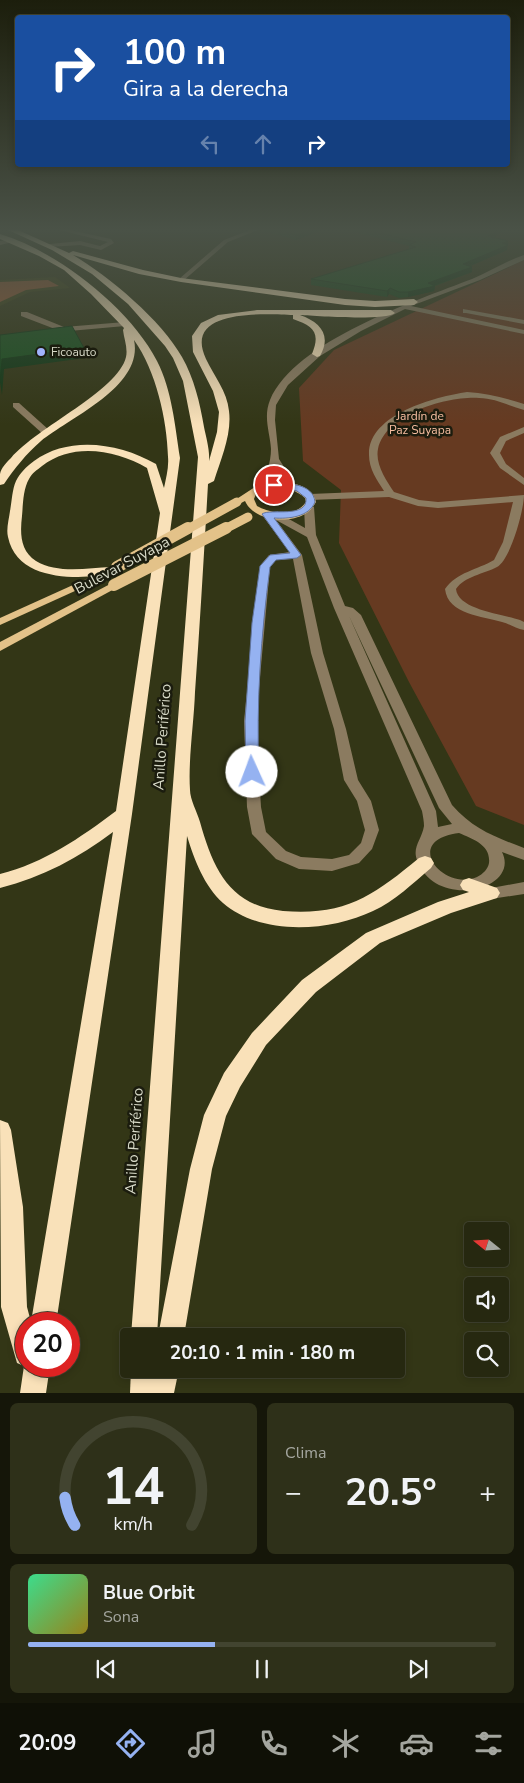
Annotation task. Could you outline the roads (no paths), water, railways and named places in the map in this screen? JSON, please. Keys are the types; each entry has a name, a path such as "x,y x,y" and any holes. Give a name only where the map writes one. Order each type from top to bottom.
{"highway":[{"name":"Anillo Periférico","path":"46,1312 124,814 174,458 165,401 152,361 125,324 96,295"},
{"name":"Anillo Periférico","path":"122,295 148,320 178,358 193,399 204,457 145,1328"},
{"path":"293,295 375,304 414,302"},
{"path":"201,501 215,460 223,428 223,404 198,352 196,340 200,329 212,320 255,312 391,313"},
{"path":"282,313 313,324 322,335 322,343 317,354"},
{"path":"0,482 11,463 46,432 97,398 129,363 131,350 125,324"},
{"path":"114,569 52,571 32,564 21,554 14,534 21,483 30,469 45,457 69,450 96,447 138,456 152,466 167,518"},
{"path":"181,787 206,866 228,897 250,911 272,917 301,920 331,917 365,906 397,888 425,863"},
{"path":"0,881 18,878 57,861 124,814"},
{"path":"469,885 491,893"},
{"path":"172,1328 201,1169 215,1115 232,1080 259,1038 309,986 373,938 445,907 491,893"},
{"path":"0,1130 11,1207 15,1312"},
{"path":"143,1393 144,1378"},
{"path":"162,1393 164,1378"}],"main road":[{"path":"266,486 292,486 300,488 309,502"},
{"name":"Bulevar Suyapa","path":"0,622 114,569 266,486"},
{"path":"251,494 249,504 267,514"},
{"name":"Bulevar Suyapa","path":"0,647 114,585 248,517 267,514 296,514 309,502"}],"street":[{"path":"292,486 276,459 271,411 276,397 296,372 317,354 391,313 433,295"},
{"path":"414,302 524,322"},
{"path":"406,307 524,332"},
{"path":"24,314 64,330"},
{"path":"46,332 125,324"},
{"path":"390,494 375,465 374,448 380,433 396,419 419,406 464,395 498,398 524,408"},
{"path":"16,405 46,432"},
{"path":"524,430 503,439 495,453 497,460 524,482"},
{"path":"266,486 276,459"},
{"path":"489,841 496,852 498,863 493,874 483,881 469,885 442,880 432,873 425,863 422,851 431,826 430,811 340,608 310,535 309,502 390,494 418,503 438,505 521,499 504,552 498,562 487,570 460,579 453,584 451,591 453,598 459,605 515,621 524,627"},
{"path":"267,514 310,535"},
{"path":"267,514 297,555 317,653 340,729 351,780 364,802 372,830 368,845 354,860 332,865 299,863 281,855 259,834 254,807 250,721 265,566 273,557 297,555"},
{"path":"340,608 349,610 355,615 446,808 458,821 489,841 524,854"},
{"path":"426,841 434,833 446,829 460,828 474,832"},
{"path":"491,893 522,888"}],"place":[{"name":"Ficoauto","path":"41,352"}],"park label":[{"name":"Jardín de Paz Suyapa","path":"420,423"}]}
